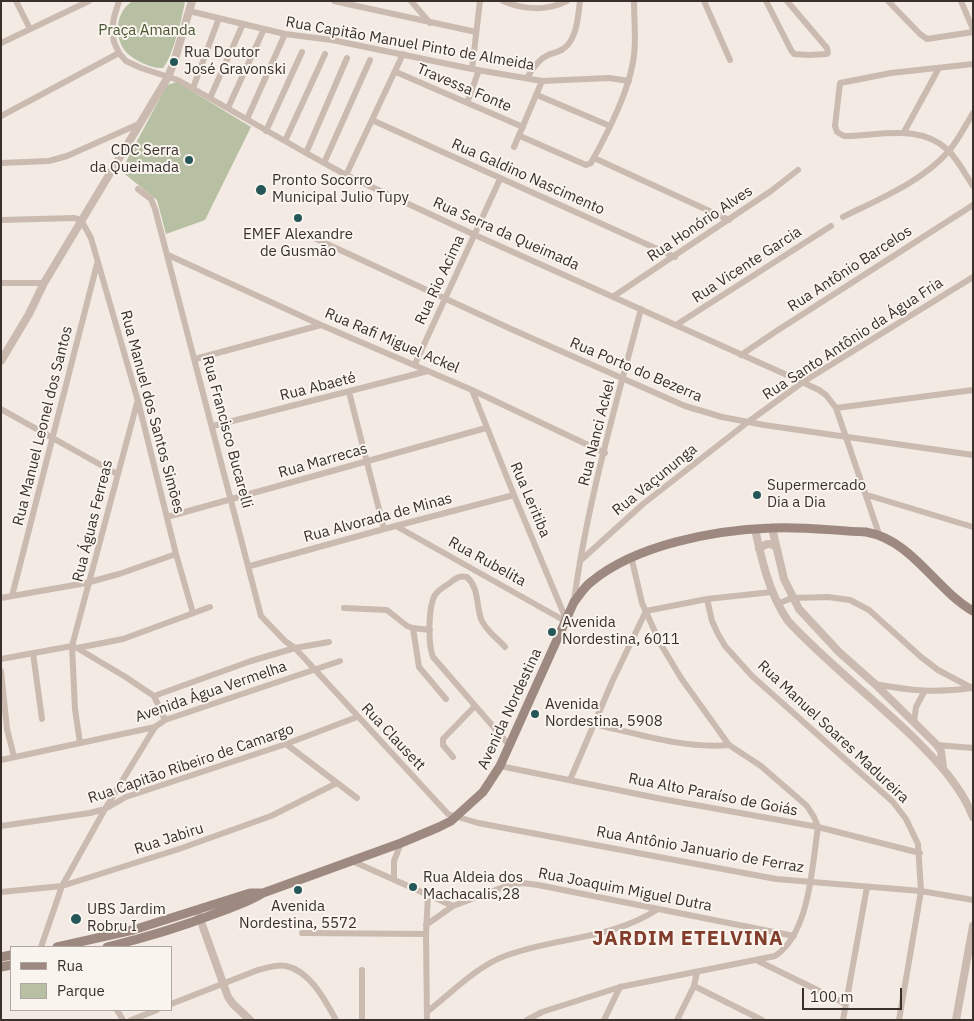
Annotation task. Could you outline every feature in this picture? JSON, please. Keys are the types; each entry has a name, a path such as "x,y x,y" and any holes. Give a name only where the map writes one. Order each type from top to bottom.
{"main road":[{"name":"Avenida Nordestina","path":"111,946 200,920 252,901 263,893 401,843 439,827 455,817 483,792 500,766 574,602 589,583 631,556 665,545 707,535 755,529 772,528 879,534 902,549 924,567 962,604 973,611"},
{"name":"Avenida Nordestina","path":"70,946 95,944 250,893 263,893"}],"street":[{"path":"16,1 30,29"},
{"path":"1,43 89,1"},
{"path":"119,1 112,31 119,54 126,61 168,77"},
{"path":"1,361 5,348 29,314 44,283 168,77 192,1"},
{"path":"334,1 476,32"},
{"path":"411,1 431,23"},
{"path":"467,103 476,70 476,32 480,1"},
{"path":"503,1 518,6 543,9 555,7 568,1"},
{"path":"527,78 531,70 545,56 563,49 570,42 575,31 580,1"},
{"path":"520,136 586,165 590,165 610,126 629,81 634,53 634,1"},
{"path":"704,1 730,60"},
{"path":"766,1 794,54 809,55 828,52 827,48 787,1"},
{"path":"888,1 927,39 973,30 961,1"},
{"name":"Rua Capitão Manuel Pinto de Almeida","path":"189,11 285,34 332,40 476,70 542,81 609,78 629,81"},
{"path":"193,88 219,18"},
{"path":"210,98 243,24"},
{"path":"228,108 264,29"},
{"path":"247,119 285,34"},
{"path":"266,131 302,52"},
{"path":"1,116 119,54"},
{"path":"285,141 325,54"},
{"path":"346,174 403,54"},
{"path":"306,153 348,58"},
{"path":"324,163 370,60"},
{"path":"973,64 867,77 840,83 836,126 837,132 844,136 904,132 932,139 949,151 973,186"},
{"path":"904,132 939,68"},
{"name":"Travessa Fonte","path":"396,72 523,127"},
{"name":"Rua Serra da Queimada","path":"168,77 193,88 266,131 346,174 475,235 803,382 826,395 836,408"},
{"path":"514,147 542,81"},
{"path":"537,95 610,126"},
{"path":"842,217 918,178 934,166 949,151 973,113"},
{"name":"Rua Galdino Nascimento","path":"372,120 675,256"},
{"path":"1,164 49,161 67,156 141,123"},
{"path":"594,158 729,220"},
{"name":"Rua Honório Alves","path":"614,296 729,220 798,170"},
{"name":"Rua Rio Acima","path":"415,364 500,179"},
{"name":"Rua Francisco Bucarelli","path":"138,189 146,194 153,203 262,616 314,669"},
{"name":"Rua Antônio Barcelos","path":"741,355 973,205"},
{"path":"1,220 66,218 81,220"},
{"name":"Rua Manuel dos Santos Simões","path":"81,220 91,238 138,402 176,554 193,613"},
{"name":"Rua Vicente Garcia","path":"676,325 831,226"},
{"name":"Rua Porto do Bezerra","path":"312,237 623,380 693,408 748,422 973,454"},
{"name":"Rua Rafi Miguel Ackel","path":"168,255 321,325 415,364 605,453"},
{"name":"Rua Manuel Leonel dos Santos","path":"12,596 98,263"},
{"name":"Rua Santo Antônio da Água Fria","path":"748,422 803,382 973,277"},
{"path":"1,283 44,283"},
{"name":"Rua Nanci Ackel","path":"574,602 579,562 642,309"},
{"path":"195,359 321,325"},
{"name":"Rua Abaeté","path":"213,426 428,371"},
{"name":"Rua Leritiba","path":"472,390 566,620"},
{"path":"879,534 836,408 973,390"},
{"path":"349,392 384,528"},
{"name":"Rua Águas Ferreas","path":"80,744 75,709 75,647 90,582 138,402"},
{"path":"1,409 118,474"},
{"name":"Rua Vaçununga","path":"579,562 643,504 748,422"},
{"name":"Rua Marrecas","path":"167,517 486,428"},
{"path":"866,495 973,527"},
{"name":"Rua Alvorada de Minas","path":"250,566 384,528 514,496"},
{"name":"Rua Rubelita","path":"396,526 566,620"},
{"path":"772,528 784,579 799,610 937,745 941,751 943,768"},
{"path":"755,529 772,592 788,621 879,704 943,768 973,817"},
{"path":"759,549 763,545 770,544 776,547"},
{"path":"1,598 90,582 176,554"},
{"path":"527,1020 542,1012 620,987 758,961 775,956 782,952 800,924 818,827 814,817 807,806 761,766 729,744 681,678 660,643 642,603 631,556"},
{"path":"579,562 582,575 589,583"},
{"path":"505,647 482,621 473,582 464,576 456,578 436,593 432,606 430,630 430,650 433,657 510,746"},
{"path":"646,611 707,599 772,592"},
{"path":"777,604 792,598 841,598 859,604 869,610 938,670 972,688"},
{"name":"Rua Manuel Soares Madureira","path":"707,599 712,621 726,646 752,676 893,802 906,819 914,834 920,853 921,891 899,1020"},
{"path":"1,659 33,652 124,639 210,607"},
{"path":"344,608 387,610 407,626 430,630"},
{"path":"570,780 612,682 646,611"},
{"path":"414,628 419,667 446,699"},
{"name":"Avenida Água Vermelha","path":"154,696 227,669 295,648 329,642"},
{"path":"75,647 154,696 165,720"},
{"path":"33,652 42,719"},
{"name":"Avenida Água Vermelha","path":"1,760 156,727 165,720 340,661"},
{"name":"Rua Clausett","path":"314,669 448,814 455,817"},
{"path":"1,671 7,728 14,756"},
{"path":"875,684 924,692 947,692 972,688"},
{"path":"914,723 916,707 924,692"},
{"path":"453,757 443,745 442,739 475,706"},
{"name":"Rua Capitão Ribeiro de Camargo","path":"1,826 82,815 105,809 126,797 286,744 357,717"},
{"path":"594,724 693,745 729,744"},
{"path":"41,946 62,886 105,809 156,727"},
{"path":"286,744 357,798"},
{"path":"937,745 973,748"},
{"name":"Rua Alto Paraíso de Goiás","path":"500,766 818,827 920,853"},
{"name":"Rua Jabiru","path":"1,892 62,886 230,832 286,809 337,783"},
{"name":"Rua Antônio Januario de Ferraz","path":"455,817 776,879 921,891 973,900"},
{"path":"394,879 394,861 401,843"},
{"path":"352,860 453,906"},
{"name":"Rua Joaquim Miguel Dutra","path":"426,925 453,906 508,886 522,884 538,885 794,936"},
{"path":"843,1020 867,887"},
{"path":"427,1016 426,925 428,894"},
{"path":"427,1016 477,972 503,957 615,929 637,922 658,909"},
{"path":"198,910 223,984 233,1004 250,1020"},
{"path":"956,1020 973,926"},
{"path":"302,933 426,934"},
{"path":"758,961 846,1004"},
{"path":"172,1004 258,970 284,965 303,975 314,986 336,1020"},
{"path":"362,970 362,1020"},
{"path":"677,1020 694,986 697,972"},
{"path":"694,986 762,1020"},
{"path":"604,1020 620,987"},
{"path":"131,1020 154,1011"}],"green space":[{"name":"Praça Amanda","path":"133,1 185,1 180,26 163,68 139,62 122,47 118,26 122,11"},
{"path":"177,82 251,127 205,220 166,234 157,200 121,171 167,85"}],"place":[{"name":"Rua Doutor José Gravonski","path":"174,62"},
{"name":"CDC Serra da Queimada","path":"189,160"},
{"name":"Pronto Socorro Municipal Julio Tupy","path":"261,190"},
{"name":"EMEF Alexandre de Gusmão","path":"298,218"},
{"name":"Supermercado Dia a Dia","path":"757,495"},
{"name":"Avenida Nordestina, 6011","path":"552,632"},
{"name":"Avenida Nordestina, 5908","path":"535,714"},
{"name":"Rua Aldeia dos Machacalis,28","path":"413,887"},
{"name":"Avenida Nordestina, 5572","path":"298,890"},
{"name":"UBS Jardim Robru I","path":"76,919"}],"district":[{"name":"JARDIM ETELVINA","path":"688,939"}]}
